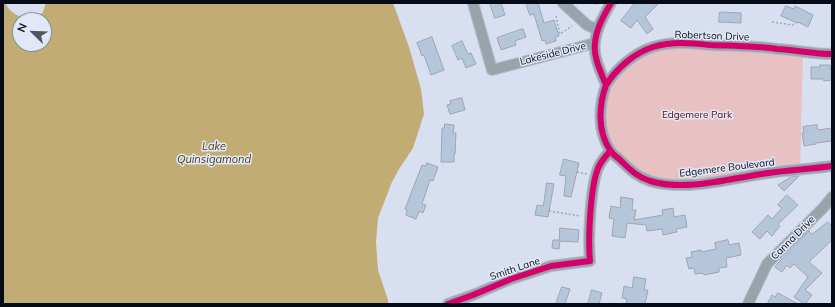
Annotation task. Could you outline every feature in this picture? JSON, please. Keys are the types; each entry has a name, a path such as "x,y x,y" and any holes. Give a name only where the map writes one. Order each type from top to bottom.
{"street":[{"name":"Lakeside Drive","path":"473,3 492,70 595,43 598,30 611,3"},
{"path":"563,3 587,25 598,30"},
{"path":"590,218 596,173 599,165 610,151 604,140 601,128 602,100 606,85 598,64 595,43"},
{"name":"Robertson Drive","path":"606,85 616,73 635,56 643,51 666,44 688,43 777,48 816,54 832,54"},
{"name":"Edgemere Boulevard","path":"610,151 634,174 650,181 668,184 701,184 768,173 832,166"},
{"name":"Canna Drive","path":"748,304 767,264 828,208 832,197"},
{"name":"Smith Lane","path":"448,304 511,279 551,266 590,261 590,218"}],"path":[{"path":"556,16 560,34 575,24"},
{"path":"772,22 792,25 795,23"},
{"path":"549,212 590,218"}],"green space":[{"name":"Edgemere Park","path":"663,45 803,52 800,170 658,183 634,174 604,140 606,85 621,67"}],"water":[{"name":"Lake Quinsigamond","path":"3,3 6,3 9,9 13,12 12,52 52,52 52,12 43,12 46,3 393,3 409,47 421,89 424,114 413,148 392,182 378,218 376,242 378,270 388,304 3,304"}],"building":[{"path":"490,3 501,3 505,15 495,18"},
{"path":"526,3 538,3 544,23 554,20 559,36 555,37 556,41 546,44 545,40 542,41 534,14 530,15"},
{"path":"635,3 659,3 645,17 653,29 647,34 637,20 631,28 621,21"},
{"path":"786,6 794,9 795,6 813,15 808,27 781,16"},
{"path":"720,12 741,13 741,23 719,22"},
{"path":"523,29 526,37 515,41 516,45 501,50 497,38"},
{"path":"432,37 444,70 431,75 424,55 422,56 417,43"},
{"path":"462,41 468,54 471,53 476,64 466,68 462,58 458,60 452,46"},
{"path":"820,65 830,65 830,69 832,68 832,80 824,81 823,79 811,79 811,67 820,67"},
{"path":"462,98 465,110 450,114 447,105 451,104 450,101"},
{"path":"445,124 454,125 453,133 456,133 454,162 441,162 442,128 444,128"},
{"path":"817,125 818,130 832,128 832,141 804,146 802,133 804,133 803,127"},
{"path":"564,159 579,163 571,197 564,196 566,176 560,175"},
{"path":"427,163 438,167 433,181 430,180 422,204 426,205 423,213 419,211 416,219 406,215 407,210 405,209 422,165 426,166"},
{"path":"799,176 784,191 778,185 791,177"},
{"path":"547,183 554,184 548,217 535,215 537,205 543,206"},
{"path":"787,195 798,205 778,224 780,226 772,236 767,231 760,239 752,232 768,215 772,219 782,208 778,205"},
{"path":"621,197 633,199 632,210 636,210 634,220 663,215 662,210 673,208 674,217 685,215 687,227 676,229 677,232 663,235 662,229 647,231 646,225 627,223 625,238 612,236 614,219 609,218 611,206 620,208"},
{"path":"828,222 832,226 832,240 809,262 822,273 805,290 812,295 804,304 794,297 808,277 794,264 790,268 787,265 782,272 775,267 809,231 812,234"},
{"path":"560,228 579,230 578,242 560,241 559,249 552,248 553,240 559,240"},
{"path":"728,240 729,245 739,243 741,255 726,258 727,267 719,268 719,272 704,275 703,273 695,274 694,268 689,269 686,258 692,257 691,252 716,249 715,243"},
{"path":"634,277 646,279 644,290 648,290 645,304 626,304 627,299 622,298 624,286 632,288"},
{"path":"562,287 570,289 565,304 556,304"},
{"path":"592,290 602,293 599,304 588,304"},
{"path":"778,293 798,304 767,304 772,295 775,297"}],"cycle path":[{"path":"611,3 603,17 595,43 596,59 606,85 601,109 601,126 606,143 611,151 636,174 650,181 664,184 694,185 768,173 832,166"},
{"path":"606,85 626,62 639,53 653,47 674,43 752,47 832,54"},
{"path":"448,304 511,279 551,266 590,261 589,240 594,186 599,166 610,151"}]}
